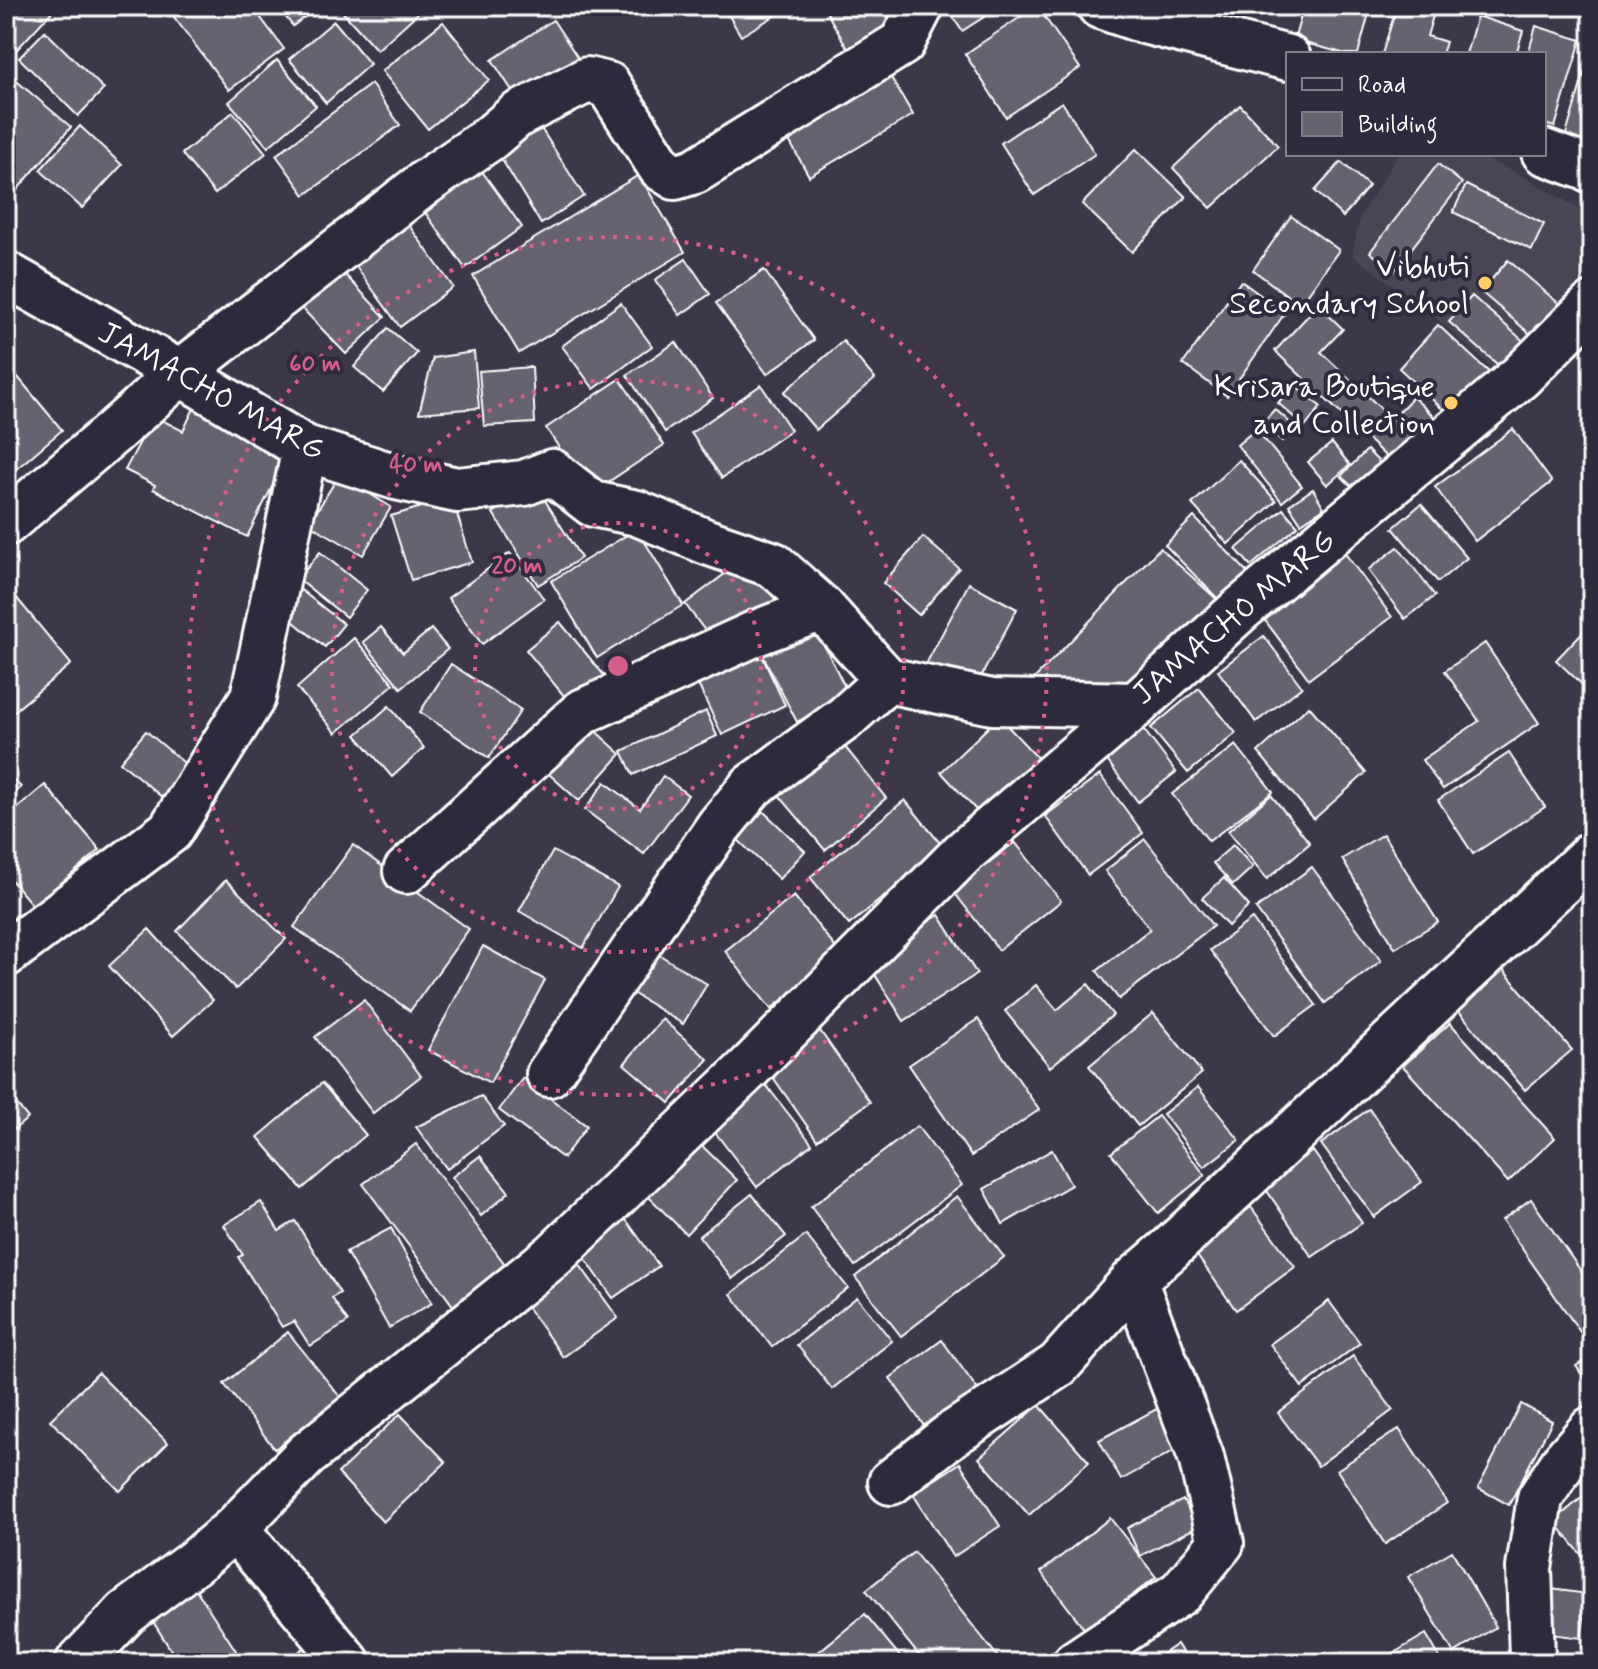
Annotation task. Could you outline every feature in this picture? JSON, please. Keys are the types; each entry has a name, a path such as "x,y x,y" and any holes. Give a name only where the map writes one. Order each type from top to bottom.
{"street":[{"path":"6,523 180,373 517,115 587,80 608,85 661,168 675,177 695,171 902,43 921,6"},
{"path":"1100,6 1144,21 1286,57"},
{"path":"1546,153 1592,170"},
{"name":"JAMACHO MARG","path":"6,274 305,448 396,477 457,490 524,483 552,472 593,504 637,513 774,565 822,608 887,680 992,702 1136,705 1241,609 1520,377 1592,305"},
{"path":"6,954 170,831 253,697 305,448"},
{"path":"406,871 582,712 756,633 822,608"},
{"path":"549,1074 719,826 752,786 845,718 887,680"},
{"path":"78,1663 126,1613 235,1528 306,1455 554,1255 750,1067 964,852 1136,705"},
{"path":"891,1482 951,1435 1058,1365 1134,1280 1592,854"},
{"path":"1075,1663 1181,1592 1221,1543 1201,1457 1134,1280"},
{"path":"1532,1661 1529,1568 1540,1498 1565,1460 1592,1429"},
{"path":"235,1528 348,1663"}],"shaded area":[{"name":"Vibhuti Secondary School","path":"1397,156 1480,156 1521,175 1592,216 1592,255 1565,317 1506,380 1429,312 1352,255 1360,217"}],"building":[{"path":"6,6 57,6 10,57 6,52"},
{"path":"172,6 252,6 284,49 229,90 168,9"},
{"path":"277,6 318,6 293,26"},
{"path":"412,6 418,13 377,50 339,8"},
{"path":"723,6 791,6 741,36"},
{"path":"823,6 906,6 914,19 852,56"},
{"path":"946,6 1001,6 962,31"},
{"path":"1037,6 1080,68 1006,117 965,54"},
{"path":"1304,6 1371,6 1359,52 1339,52 1294,40"},
{"path":"1397,6 1436,6 1427,36 1446,42 1443,52 1383,52"},
{"path":"1477,16 1523,31 1517,52 1467,52"},
{"path":"553,20 578,58 517,98 492,60"},
{"path":"334,21 370,64 326,103 289,59"},
{"path":"443,22 489,80 428,129 382,71"},
{"path":"1536,26 1581,40 1555,127 1546,125 1546,52 1529,52"},
{"path":"45,31 104,89 78,116 19,58"},
{"path":"1592,47 1592,146 1565,138"},
{"path":"277,60 316,106 268,147 229,102"},
{"path":"886,69 913,115 809,176 782,128"},
{"path":"6,72 71,127 6,203"},
{"path":"371,84 400,125 305,195 276,155"},
{"path":"1062,102 1095,154 1034,195 1001,143"},
{"path":"1240,105 1278,146 1211,208 1173,168"},
{"path":"233,112 266,153 215,194 182,154"},
{"path":"535,119 584,196 541,224 493,145"},
{"path":"80,126 122,165 82,208 40,170"},
{"path":"1136,149 1186,197 1132,252 1082,204"},
{"path":"471,156 522,227 465,268 414,197"},
{"path":"1341,162 1369,186 1343,217 1315,191"},
{"path":"1438,164 1462,183 1394,271 1370,252"},
{"path":"639,175 685,252 519,353 473,276"},
{"path":"1466,185 1544,224 1532,250 1453,212"},
{"path":"1291,216 1339,250 1300,305 1253,270"},
{"path":"403,217 453,287 400,327 349,257"},
{"path":"686,259 710,294 680,315 655,280"},
{"path":"1508,260 1563,307 1536,339 1481,292"},
{"path":"336,265 385,317 346,354 296,302"},
{"path":"764,270 814,340 767,374 716,303"},
{"path":"1241,281 1285,313 1227,396 1183,364"},
{"path":"1472,296 1527,344 1505,371 1449,322"},
{"path":"621,303 652,346 594,389 562,346"},
{"path":"1318,305 1343,329 1321,352 1392,419 1413,397 1442,424 1399,469 1275,351"},
{"path":"1438,325 1492,375 1452,418 1399,368"},
{"path":"388,328 417,353 383,392 354,367"},
{"path":"843,341 875,379 816,430 784,392"},
{"path":"676,342 713,398 665,432 627,375"},
{"path":"474,352 479,408 419,413 433,358"},
{"path":"532,367 535,423 484,426 479,371"},
{"path":"17,376 62,430 7,477 6,385"},
{"path":"620,379 664,445 590,494 546,428"},
{"path":"1294,384 1321,407 1305,427 1278,403"},
{"path":"761,385 791,430 722,478 691,433"},
{"path":"196,404 290,451 247,537 153,489 155,485 125,470 154,416 183,431"},
{"path":"1275,409 1295,427 1282,441 1262,423"},
{"path":"1256,429 1302,486 1282,502 1237,445"},
{"path":"1513,429 1552,482 1475,541 1435,487"},
{"path":"1332,443 1350,465 1327,485 1308,462"},
{"path":"1367,450 1388,471 1362,496 1341,476"},
{"path":"1239,460 1276,501 1228,544 1192,504"},
{"path":"339,475 391,507 363,555 309,524"},
{"path":"536,486 581,558 538,585 493,513"},
{"path":"1313,489 1324,508 1301,523 1289,505"},
{"path":"452,498 472,562 411,580 391,516"},
{"path":"1421,504 1467,558 1438,582 1393,528"},
{"path":"1283,509 1298,526 1251,566 1236,549"},
{"path":"1194,517 1254,579 1225,606 1165,545"},
{"path":"637,529 683,605 597,658 551,581"},
{"path":"923,537 959,568 919,615 883,583"},
{"path":"1398,547 1435,596 1405,619 1368,570"},
{"path":"1160,548 1221,603 1153,678 1085,697 1034,679"},
{"path":"1341,548 1392,617 1309,679 1258,611"},
{"path":"320,552 367,590 346,617 298,579"},
{"path":"510,553 544,599 482,644 448,598"},
{"path":"746,558 778,603 718,648 685,604"},
{"path":"292,583 344,624 325,647 274,606"},
{"path":"969,583 1017,609 974,690 926,664"},
{"path":"6,585 71,664 6,718"},
{"path":"560,622 608,680 574,708 526,650"},
{"path":"1592,622 1592,694 1556,660"},
{"path":"381,627 403,653 431,629 448,649 401,688 363,642"},
{"path":"815,627 849,695 797,722 762,654"},
{"path":"1264,636 1302,687 1256,722 1218,671"},
{"path":"354,638 394,684 336,733 297,688"},
{"path":"756,643 785,705 722,735 693,674"},
{"path":"1485,643 1539,723 1443,789 1422,760 1479,721 1445,671"},
{"path":"451,664 521,710 489,758 420,712"},
{"path":"1199,688 1236,733 1188,773 1151,728"},
{"path":"389,706 424,748 392,777 356,735"},
{"path":"1309,706 1366,773 1314,819 1258,752"},
{"path":"706,711 717,736 633,775 622,751"},
{"path":"999,717 1047,768 988,823 941,772"},
{"path":"581,718 621,754 579,801 539,765"},
{"path":"1144,730 1176,772 1138,802 1106,759"},
{"path":"146,731 195,772 169,803 120,762"},
{"path":"841,742 886,798 825,850 778,794"},
{"path":"1236,745 1273,792 1209,841 1172,794"},
{"path":"1509,753 1545,807 1473,854 1438,800"},
{"path":"6,773 21,787 6,803"},
{"path":"1100,775 1143,833 1088,875 1045,816"},
{"path":"663,776 688,795 644,854 585,810 605,782 640,809"},
{"path":"45,785 100,850 34,907 6,874 6,818"},
{"path":"1271,795 1310,843 1267,879 1228,831"},
{"path":"905,800 944,848 849,925 810,877"},
{"path":"763,811 805,851 779,879 737,839"},
{"path":"1383,834 1438,922 1395,948 1342,859"},
{"path":"1145,839 1213,926 1119,999 1097,971 1150,929 1105,871"},
{"path":"1015,842 1061,901 999,950 953,891"},
{"path":"353,845 469,929 410,1011 294,927"},
{"path":"1233,845 1253,867 1233,885 1213,863"},
{"path":"553,851 618,887 583,948 519,911"},
{"path":"1312,867 1381,961 1325,1003 1256,909"},
{"path":"1224,878 1249,906 1228,926 1202,898"},
{"path":"226,880 286,939 236,989 177,931"},
{"path":"794,896 840,953 771,1009 725,951"},
{"path":"939,915 977,974 904,1021 867,962"},
{"path":"1252,919 1316,1005 1274,1036 1210,950"},
{"path":"149,929 213,1000 173,1036 109,966"},
{"path":"483,946 545,980 490,1083 428,1050"},
{"path":"650,949 707,984 683,1024 626,989"},
{"path":"1499,965 1572,1050 1525,1090 1453,1004"},
{"path":"1088,984 1113,1015 1050,1067 1005,1011 1036,985 1057,1010"},
{"path":"364,1000 421,1076 373,1113 315,1037"},
{"path":"1153,1013 1202,1073 1138,1126 1089,1066"},
{"path":"662,1019 708,1059 670,1103 624,1064"},
{"path":"978,1019 1039,1110 971,1156 909,1065"},
{"path":"1450,1023 1555,1138 1508,1182 1403,1066"},
{"path":"816,1025 870,1102 817,1140 763,1063"},
{"path":"759,1076 812,1144 757,1187 704,1118"},
{"path":"523,1078 587,1126 563,1158 499,1110"},
{"path":"322,1083 366,1135 302,1189 258,1137"},
{"path":"1198,1087 1239,1140 1204,1167 1163,1114"},
{"path":"6,1091 28,1118 6,1136"},
{"path":"481,1096 504,1126 447,1169 416,1127"},
{"path":"1369,1109 1422,1182 1374,1217 1321,1144"},
{"path":"1158,1116 1205,1175 1158,1213 1111,1153"},
{"path":"917,1126 962,1185 855,1266 811,1207"},
{"path":"692,1136 737,1180 686,1234 641,1189"},
{"path":"416,1144 507,1267 454,1307 363,1184"},
{"path":"1052,1150 1071,1185 1003,1224 984,1189"},
{"path":"1313,1151 1362,1223 1312,1257 1263,1185"},
{"path":"480,1156 509,1192 481,1216 452,1177"},
{"path":"752,1194 786,1236 732,1279 699,1236"},
{"path":"957,1196 1004,1257 901,1336 855,1277"},
{"path":"1531,1199 1592,1287 1592,1349 1502,1220"},
{"path":"261,1202 279,1231 295,1221 340,1293 332,1298 348,1322 310,1346 294,1321 282,1327 238,1257 243,1255 224,1225"},
{"path":"1251,1207 1295,1267 1236,1310 1193,1250"},
{"path":"622,1214 659,1266 613,1298 577,1247"},
{"path":"391,1228 432,1303 389,1328 346,1252"},
{"path":"806,1235 848,1288 772,1347 731,1294"},
{"path":"574,1257 618,1318 563,1357 520,1297"},
{"path":"857,1297 892,1341 832,1389 797,1345"},
{"path":"1329,1301 1360,1343 1302,1387 1270,1344"},
{"path":"288,1332 340,1397 275,1449 224,1384"},
{"path":"942,1340 980,1393 927,1430 890,1378"},
{"path":"1353,1356 1393,1410 1318,1466 1278,1413"},
{"path":"1592,1356 1592,1389 1576,1366"},
{"path":"98,1373 168,1443 120,1491 50,1420"},
{"path":"1521,1404 1552,1421 1509,1505 1478,1488"},
{"path":"1039,1405 1089,1462 1029,1515 979,1458"},
{"path":"1162,1406 1184,1445 1121,1480 1099,1440"},
{"path":"400,1414 446,1462 383,1522 338,1473"},
{"path":"1399,1429 1447,1503 1385,1544 1337,1470"},
{"path":"960,1463 1000,1526 953,1557 913,1494"},
{"path":"1592,1489 1592,1568 1554,1521"},
{"path":"1183,1500 1197,1527 1140,1556 1127,1528"},
{"path":"1110,1518 1156,1577 1086,1631 1041,1572"},
{"path":"1452,1551 1496,1627 1454,1653 1408,1577"},
{"path":"914,1552 1001,1663 925,1663 866,1590"},
{"path":"192,1583 244,1663 179,1663 147,1612"},
{"path":"1551,1589 1588,1594 1581,1638 1544,1633"},
{"path":"865,1614 903,1660 899,1663 815,1663 811,1658"},
{"path":"1426,1634 1443,1663 1377,1663"},
{"path":"314,1641 330,1663 283,1663"},
{"path":"1177,1644 1189,1663 1149,1663"}],"place":[{"name":"Vibhuti Secondary School","path":"1485,283"},
{"name":"Krisara Boutique and Collection","path":"1451,403"}]}
